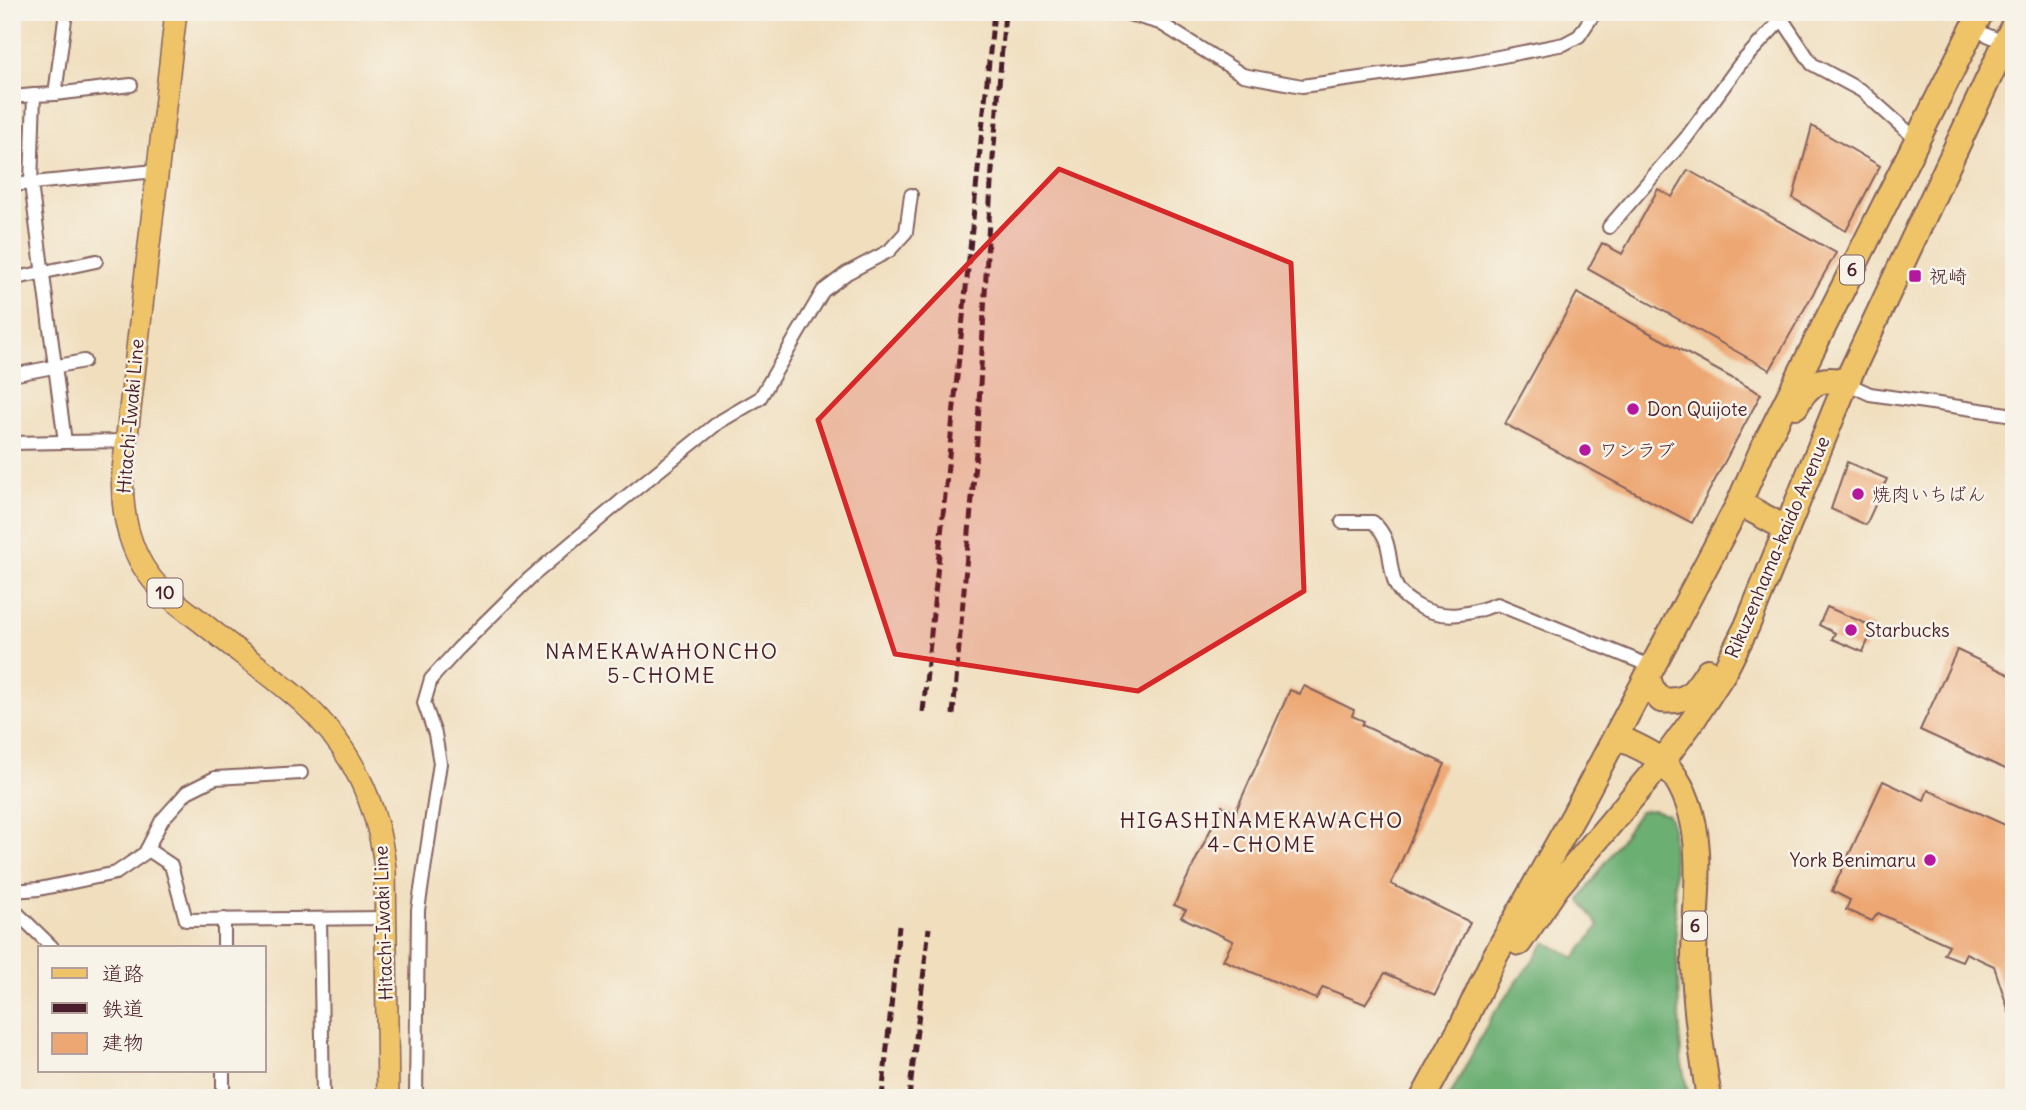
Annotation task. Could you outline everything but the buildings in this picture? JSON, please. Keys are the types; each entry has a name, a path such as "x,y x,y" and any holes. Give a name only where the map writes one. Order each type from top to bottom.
{"highway":[{"name":"Rikuzenhama-kaido Avenue","path":"1423,1098 1463,1024 1494,958 1616,736 1739,503 1762,450 1977,21"},
{"name":"Rikuzenhama-kaido Avenue","path":"1463,1024 1557,887 1662,762 1724,672 1747,626 1846,383 2011,38"},
{"path":"1762,450 1777,441 1809,387 1826,380 1846,383"},
{"path":"1739,503 1787,529"},
{"path":"1650,672 1653,691 1661,700 1677,702 1690,695 1723,646 1747,626"},
{"name":"6","path":"1616,736 1662,762 1684,796 1695,837 1694,964 1700,1044 1709,1098"}],"main road":[{"name":"Hitachi-Iwaki Line","path":"176,12 126,441 122,502 132,544 144,568 162,591 301,701 335,739 371,799 380,832 385,868 388,1098"}],"street":[{"path":"55,94 66,12"},
{"path":"1122,12 1162,18 1242,75 1302,86 1468,62 1564,44 1579,36 1595,12"},
{"path":"1769,12 1776,25"},
{"path":"1609,227 1686,138 1740,64 1782,19 1812,64 1861,91 1916,139"},
{"path":"1977,21 2011,38"},
{"path":"12,97 131,85"},
{"path":"34,95 31,184 65,442"},
{"path":"12,185 145,172 156,174"},
{"path":"416,1098 418,909 440,763 435,734 424,703 431,679 530,578 719,422 760,398 823,291 847,273 889,251 906,232 911,195"},
{"path":"12,279 96,261"},
{"path":"12,375 84,361"},
{"path":"1846,383 1870,394 2014,415"},
{"path":"12,443 126,441"},
{"path":"1342,522 1373,522 1384,532 1396,585 1405,599 1427,611 1450,615 1475,612 1497,604 1650,672"},
{"path":"12,891 39,890 116,873 145,853 162,820 187,792 215,778 301,773"},
{"path":"147,849 171,865 186,920 385,918"},
{"path":"12,908 51,946"},
{"path":"224,919 224,946"},
{"path":"320,919 323,1098"},
{"path":"223,1072 223,1098"}],"highlighted area":[{"path":"1059,169 1291,263 1304,591 1138,691 895,654 818,420"}],"green space":[{"path":"1653,810 1668,814 1672,826 1681,1059 1689,1098 1449,1098 1492,1016 1546,942 1575,958 1599,926 1580,900 1640,811"}],"railway":[{"path":"923,712 994,12"},
{"path":"953,715 977,441 991,183 1005,12"},
{"path":"882,1098 899,926"},
{"path":"909,1098 929,928"}],"place":[{"name":"祝崎","path":"1915,276"},
{"name":"Don Quijote","path":"1633,409"},
{"name":"ワンラブ","path":"1585,450"},
{"name":"焼肉いちばん","path":"1858,494"},
{"name":"Starbucks","path":"1851,630"},
{"name":"York Benimaru","path":"1930,860"}],"district":[{"name":"NAMEKAWAHONCHO 5-CHOME","path":"662,664"},
{"name":"HIGASHINAMEKAWACHO 4-CHOME","path":"1262,833"}]}
